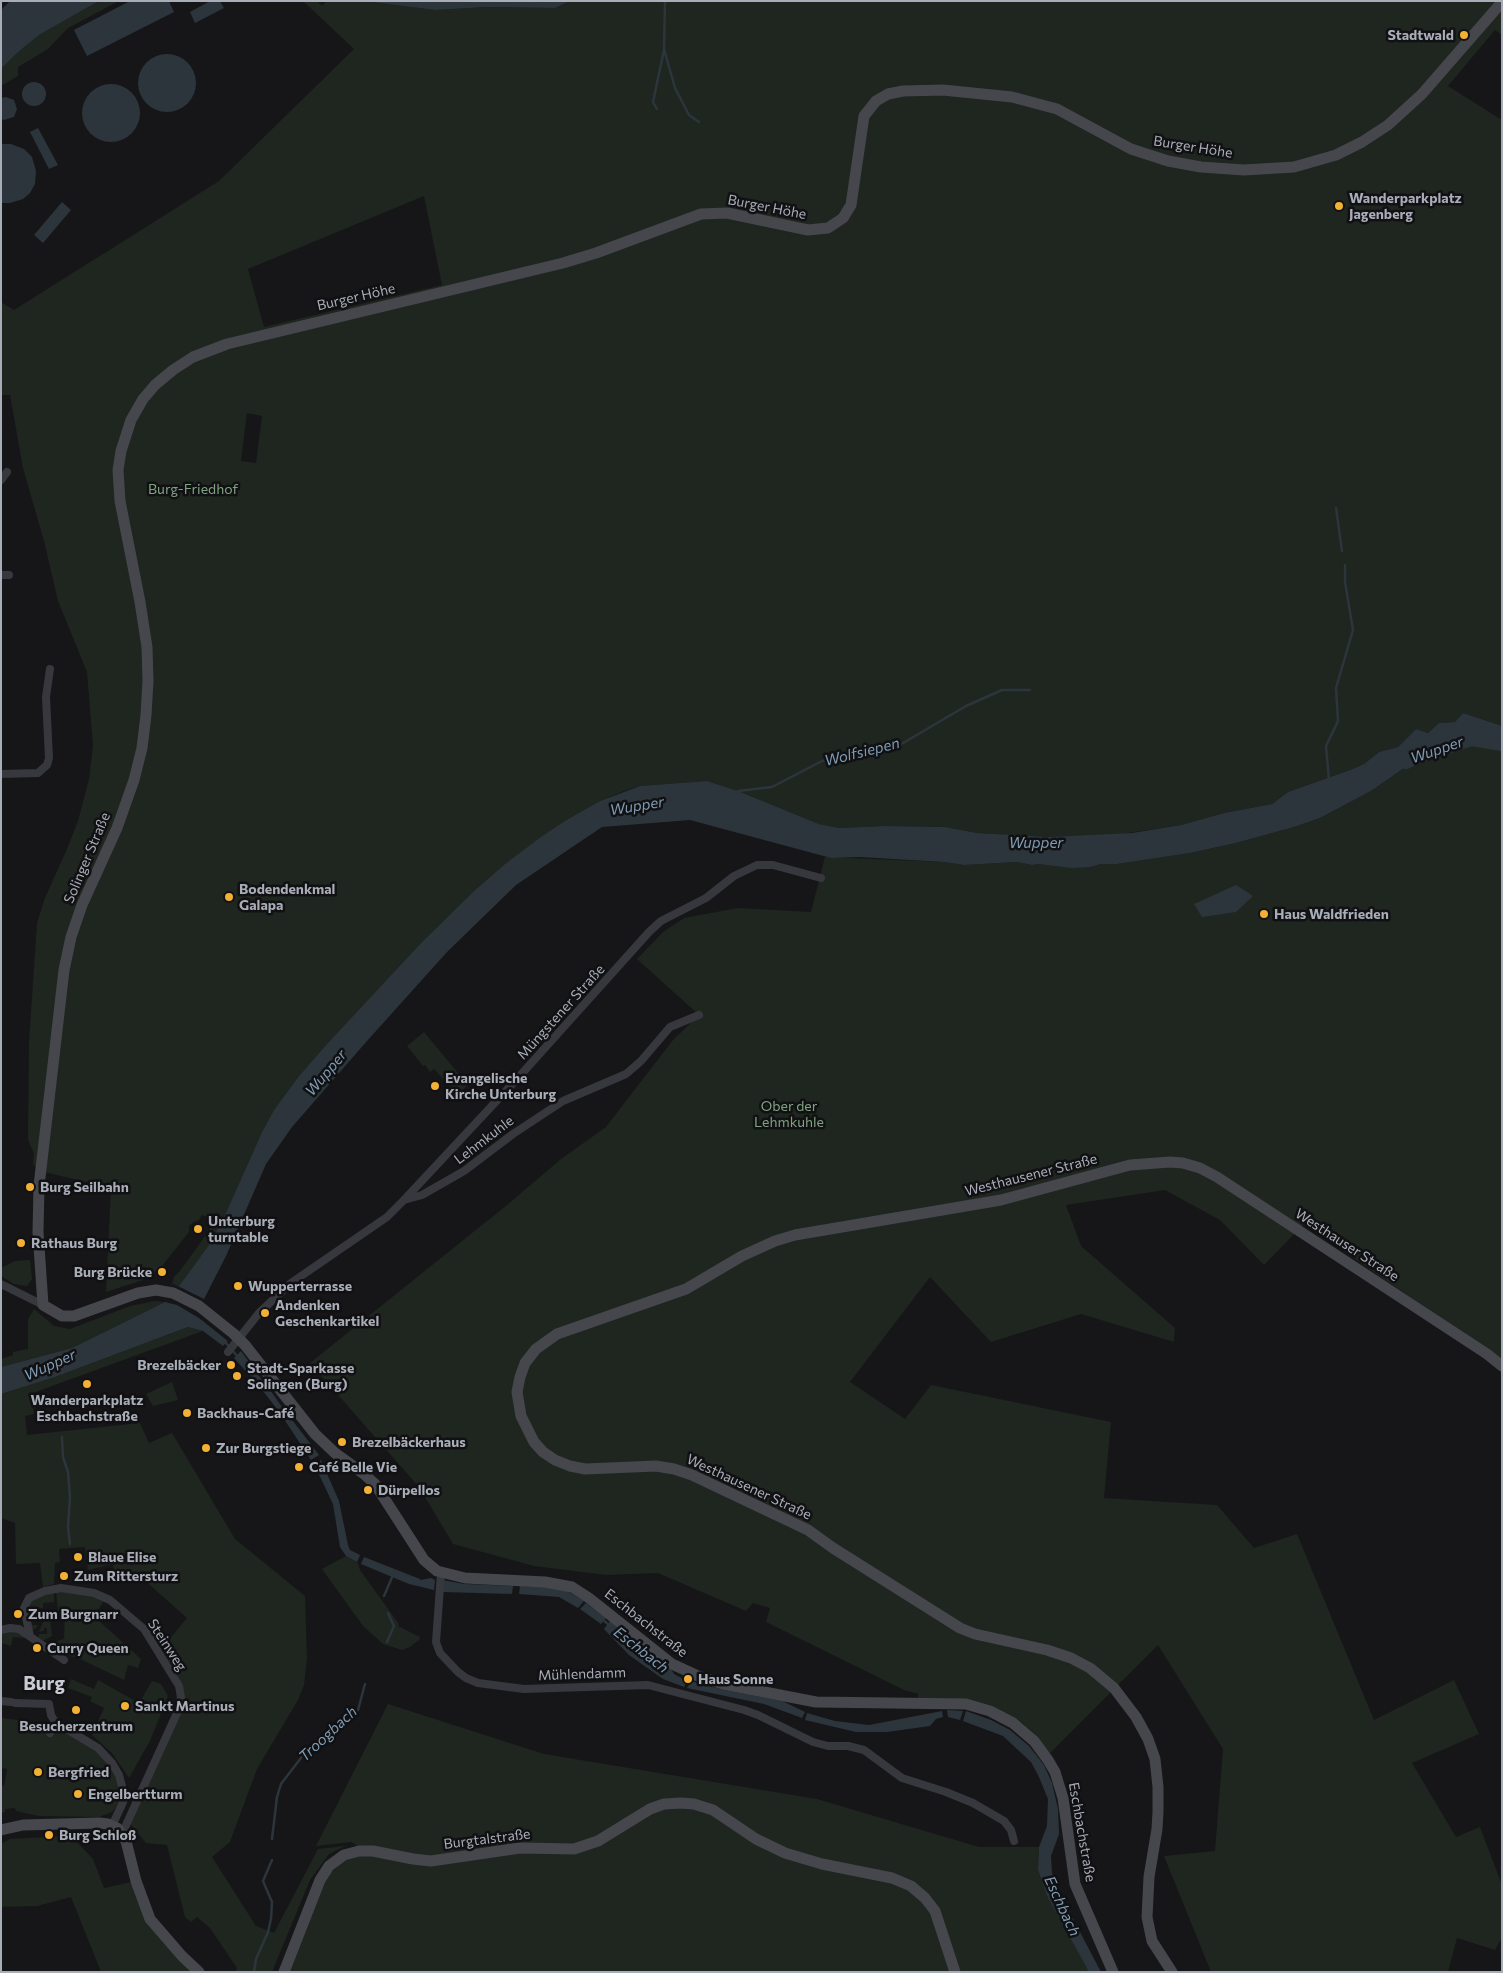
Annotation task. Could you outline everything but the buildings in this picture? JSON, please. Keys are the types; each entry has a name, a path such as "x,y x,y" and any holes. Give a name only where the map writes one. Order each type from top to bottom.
{"main road":[{"name":"Burger Höhe","path":"227,344 563,263 596,253 684,219 706,213 734,214 802,230 828,228 843,218 851,205 855,189 860,133 866,111 880,98 897,92 931,90 970,92 1031,101 1068,114 1140,153 1168,161 1244,170 1276,170 1301,166 1325,159 1362,142 1400,115 1422,94 1502,2"},
{"name":"Solinger Straße","path":"43,1305 38,1232 39,1186 64,970 71,937 79,913 117,828 134,780 142,748 146,715 148,681 146,639 120,501 118,470 120,451 138,406 155,385 193,357 227,344"},
{"name":"Westhauser Straße","path":"1170,1162 1200,1168 1218,1178 1487,1354 1502,1366"},
{"name":"Westhausener Straße","path":"1170,1162 1130,1165 1001,1200 795,1234 775,1241 742,1256 681,1291 549,1338 528,1358 520,1377 517,1392 521,1416 529,1434 543,1452 555,1460 585,1469 656,1466 692,1475 808,1530 833,1548 960,1628 975,1634 1047,1650 1071,1658 1090,1668 1114,1688 1136,1717 1148,1739 1154,1759 1158,1787 1158,1812 1149,1877 1147,1917 1152,1941 1172,1972"},
{"path":"43,1305 60,1315 68,1317 82,1314 138,1292 149,1290 169,1292 199,1306 236,1338 315,1434 334,1453 375,1484 424,1560 440,1576"},
{"name":"Eschbachstraße","path":"440,1576 551,1582 572,1587 589,1598 672,1664 698,1676 723,1684 816,1702 966,1704 990,1711 1013,1723 1024,1731 1038,1746 1055,1772 1063,1798 1074,1884 1112,1972"},
{"name":"Burgtalstraße","path":"284,1972 320,1880 330,1866 344,1855 359,1851 373,1851 413,1859 430,1860 526,1848 574,1849 598,1841 636,1816 654,1808 664,1804 681,1803 694,1804 713,1810 756,1839 785,1853 828,1866 892,1878 911,1886 925,1898 935,1911 955,1972"},
{"path":"1,1830 23,1826 98,1823 112,1826 122,1834 126,1841 136,1881 150,1919 198,1972"}],"street":[{"path":"1,480 7,472"},
{"path":"1,774 38,773 46,765 49,749 46,697 50,669"},
{"name":"Müngstener Straße","path":"228,1352 236,1338 258,1313 291,1283 387,1217 524,1072 662,921 706,898 734,876 757,865 773,865 821,878"},
{"name":"Lehmkuhle","path":"404,1200 433,1190 464,1171 512,1134 563,1101 626,1074 641,1061 670,1027 699,1015"},
{"path":"1,1284 43,1305"},
{"name":"Mühlendamm","path":"440,1576 436,1642 440,1653 458,1672 473,1681 524,1689 648,1685 744,1710 813,1742 828,1746 848,1746 864,1750 902,1778 973,1803 1004,1821 1011,1830 1014,1841"},
{"name":"Steinweg","path":"30,1636 24,1608 26,1600 45,1591 55,1589 80,1590 99,1595 110,1600 148,1633 179,1686 180,1705 122,1834"},
{"path":"1,1630 15,1628 30,1636 64,1660"},
{"path":"1,1702 49,1704 51,1715 55,1722 98,1748 115,1768 124,1794 123,1802 112,1826"},
{"path":"50,1733 55,1722"}],"green space":[{"path":"99,1 119,1 68,28 48,49 18,67 18,76 1,86 1,69 17,53 39,35"},
{"name":"Burg-Friedhof","path":"303,1 317,1 322,6 327,1 364,1 435,10 487,7 555,8 570,1 1502,1 1502,35 1495,30 1448,86 1502,120 1502,726 1463,713 1455,722 1439,723 1428,733 1416,729 1398,747 1379,752 1364,764 1350,770 1288,792 1272,804 1224,813 1181,825 1108,836 1050,837 1011,835 977,833 945,827 884,826 839,828 819,824 738,791 707,781 640,786 624,791 600,801 568,819 505,864 474,891 421,943 326,1045 299,1076 274,1110 209,1245 179,1286 172,1283 174,1277 209,1231 214,1216 202,1215 199,1220 193,1222 189,1226 189,1232 162,1266 143,1280 106,1292 111,1188 40,1171 33,1164 34,1154 28,1139 29,1042 37,923 45,898 78,821 89,779 93,746 87,672 58,601 44,541 23,468 10,395 1,395 1,302 14,310 219,181 354,49","holes":["424,196 442,285 264,327 248,269","247,413 262,416 256,463 241,461"]},
{"name":"Ober der Lehmkuhle","path":"1464,742 1502,749 1502,1360 1304,1224 1264,1265 1220,1220 1165,1190 1066,1205 1081,1246 1175,1328 1174,1342 1081,1314 991,1342 930,1277 850,1382 905,1419 931,1385 1111,1422 1104,1498 1217,1505 1254,1548 1297,1534 1374,1720 1454,1680 1479,1734 1412,1763 1456,1837 1480,1827 1502,1885 1502,1937 1495,1950 1457,1938 1448,1972 1211,1972 1164,1856 1215,1851 1223,1749 1158,1645 1049,1754 1034,1733 1020,1721 993,1706 967,1699 918,1699 918,1694 904,1690 766,1622 770,1608 753,1603 746,1611 658,1573 606,1575 534,1566 453,1544 419,1487 310,1363 507,1205 561,1159 606,1127 673,1040 699,1015 637,959 663,932 684,918 738,908 811,912 825,857 944,862 964,865 1017,862 1032,865 1090,867 1190,853 1236,843 1320,818 1371,791 1430,750"},
{"path":"424,1032 468,1085 454,1098 449,1092 452,1089 434,1069 430,1072 407,1046"},
{"path":"30,1260 32,1279 27,1286 14,1284 1,1276 1,1268 15,1261"},
{"path":"155,1301 165,1302 72,1348 1,1367 1,1359 13,1355 13,1352 28,1349 28,1319 34,1309 54,1326 70,1329 130,1306"},
{"path":"188,1327 203,1331 30,1394 34,1414 25,1416 27,1435 140,1423 149,1443 172,1433 235,1539 305,1596 307,1659 304,1685 298,1700 257,1769 230,1842 212,1857 256,1926 274,1933 318,1849 345,1846 329,1854 310,1880 272,1972 235,1972 237,1968 210,1928 197,1917 191,1922 185,1917 167,1845 146,1843 128,1821 181,1697 148,1633 152,1629 167,1642 187,1618 142,1578 114,1570 113,1564 88,1570 85,1547 59,1549 60,1562 55,1563 54,1584 43,1587 40,1563 16,1564 15,1523 1,1518 1,1394 55,1377"},
{"path":"172,1382 178,1400 153,1406 146,1394"},
{"path":"346,1556 358,1563 360,1570 399,1624 398,1626 420,1637 419,1640 402,1650 383,1644 363,1626 322,1569"},
{"path":"56,1591 73,1591 105,1599 98,1610 101,1613 98,1620 141,1659 138,1668 128,1665 124,1680 78,1658 66,1655 58,1647 56,1650 47,1644 64,1639 65,1613 58,1611"},
{"path":"54,1592 54,1602 43,1603 43,1608 33,1609 36,1618 31,1618 32,1625 38,1625 35,1629 31,1630 27,1606 31,1601"},
{"path":"47,1618 50,1618 52,1636 42,1641 39,1639 39,1634 47,1634 47,1628 39,1632"},
{"path":"18,1632 25,1636 24,1638 13,1637 11,1646 1,1643 1,1634"},
{"path":"71,1679 94,1689 98,1680 139,1703 152,1681 161,1684 168,1696 150,1741 129,1778 112,1753 92,1735 104,1708 90,1701 92,1697 68,1688"},
{"path":"388,1704 544,1754 817,1799 979,1847 1039,1847 1038,1870 1047,1896 1088,1968 1088,1972 284,1972 320,1880 359,1851 356,1845 351,1842 316,1846"},
{"path":"1,1718 44,1723 44,1728 60,1729 97,1750 114,1771 120,1789 121,1796 112,1812 99,1817 39,1816 16,1811 15,1808 5,1809 5,1812 1,1813 1,1786 4,1786 7,1769 1,1768"},
{"path":"65,1836 73,1838 93,1859 104,1888 136,1881 150,1919 199,1972 101,1972 71,1897 37,1906 1,1907 1,1844 10,1839"}],"water":[{"path":"10,1 99,1 39,35 1,69 1,10"},
{"path":"130,1 169,1 174,12 87,56 74,30"},
{"path":"210,1 220,1 224,8 195,23 190,12"},
{"path":"364,1 570,1 555,8 487,7 435,10"},
{"path":"161,54 173,54 188,62 196,77 196,89 188,104 173,112 161,112 146,104 138,89 138,77 146,62"},
{"path":"34,82 42,86 46,94 42,102 34,106 26,102 22,94 26,86"},
{"path":"105,84 117,84 132,92 140,107 140,119 132,134 117,142 105,142 90,134 82,119 82,107 90,92"},
{"path":"6,97 14,100 17,109 14,117 4,120 1,119 1,98"},
{"path":"38,128 58,165 49,169 30,132"},
{"path":"1,144 11,144 24,149 32,157 36,171 35,184 30,193 23,199 10,203 1,203"},
{"path":"62,202 71,210 43,243 34,235"},
{"path":"1463,713 1502,726 1502,749 1464,742 1430,750 1371,791 1320,818 1236,843 1190,853 1117,864 1072,868 1017,862 964,865 859,857 831,858 690,820 602,827 516,885 447,952 292,1127 266,1164 226,1256 203,1301 194,1314 228,1341 223,1346 203,1331 188,1327 55,1377 1,1394 1,1367 72,1348 165,1302 172,1283 179,1286 209,1245 225,1215 262,1132 274,1110 299,1076 421,943 474,891 505,864 541,837 600,801 640,786 707,781 738,791 819,824 839,828 884,826 945,827 977,833 1050,837 1132,833 1181,825 1224,813 1272,804 1288,792 1350,770 1364,764 1379,752 1398,747 1416,729 1428,733 1439,723 1455,722"},
{"path":"1236,885 1253,896 1236,912 1202,917 1194,904"},
{"path":"241,1351 265,1384 261,1388 234,1358"},
{"path":"268,1387 284,1410 280,1413 263,1391"},
{"path":"286,1412 319,1455 311,1460 282,1416"},
{"path":"321,1460 339,1501 350,1550 360,1555 357,1562 346,1556 340,1547 333,1504 314,1464"},
{"path":"364,1557 420,1580 431,1578 435,1580 434,1590 409,1584 361,1564"},
{"path":"443,1580 464,1584 513,1586 512,1594 442,1592"},
{"path":"520,1586 550,1587 567,1591 584,1601 578,1608 559,1597 519,1594"},
{"path":"586,1603 606,1618 601,1624 580,1609"},
{"path":"610,1621 671,1669 674,1674 687,1681 684,1687 663,1679 629,1655 604,1629"},
{"path":"691,1681 724,1690 782,1701 805,1712 802,1718 764,1704 687,1688"},
{"path":"947,1710 963,1711 960,1720 948,1717"},
{"path":"942,1711 943,1717 936,1719 930,1726 887,1732 856,1732 805,1720 807,1713 835,1721 869,1725"},
{"path":"966,1711 991,1720 1010,1730 1029,1746 1044,1765 1052,1783 1058,1809 1059,1834 1051,1856 1052,1873 1061,1896 1101,1972 1088,1972 1047,1896 1038,1870 1039,1847 1047,1826 1048,1799 1039,1777 1031,1762 1003,1736 963,1721"}],"pier":[{"path":"172,1283 206,1300 197,1313 230,1340 230,1343 225,1348 223,1346 228,1341 204,1321 177,1305 165,1302"}],"waterway":[{"path":"665,1 664,49 675,88 689,115 699,122"},
{"path":"657,109 653,102 664,50"},
{"path":"1336,508 1342,551"},
{"path":"1329,780 1326,746 1338,721 1336,688 1353,630 1345,582 1345,565"},
{"name":"Wolfsiepen","path":"736,793 738,791 772,787 822,761 857,756 898,746 966,706 1002,690 1030,690"},
{"name":"Wupper","path":"1406,761 1472,738 1502,743"},
{"name":"Eschbach","path":"225,1342 238,1357"},
{"path":"62,1437 63,1457 68,1472 70,1497 68,1527 70,1544"},
{"name":"Troogbach","path":"384,1596 393,1575"},
{"name":"Troogbach","path":"387,1642 394,1626 388,1613"},
{"name":"Eschbach","path":"601,1618 610,1626"},
{"name":"Troogbach","path":"272,1839 277,1797 281,1784 307,1750 358,1710 365,1684"},
{"name":"Troogbach","path":"254,1972 256,1959 268,1932 271,1919 272,1902 263,1881 272,1860"}],"place":[{"name":"Stadtwald","path":"1464,35"},
{"name":"Wanderparkplatz Jagenberg","path":"1339,206"},
{"name":"Bodendenkmal Galapa","path":"229,897"},
{"name":"Haus Waldfrieden","path":"1264,914"},
{"name":"Evangelische Kirche Unterburg","path":"435,1086"},
{"name":"Burg Seilbahn","path":"30,1187"},
{"name":"Unterburg turntable","path":"198,1229"},
{"name":"Rathaus Burg","path":"21,1243"},
{"name":"Burg Brücke","path":"162,1272"},
{"name":"Wupperterrasse","path":"238,1286"},
{"name":"Andenken Geschenkartikel","path":"265,1313"},
{"name":"Brezelbäcker","path":"231,1365"},
{"name":"Stadt-Sparkasse Solingen (Burg)","path":"237,1376"},
{"name":"Wanderparkplatz Eschbachstraße","path":"87,1384"},
{"name":"Backhaus-Café","path":"187,1413"},
{"name":"Brezelbäckerhaus","path":"342,1442"},
{"name":"Zur Burgstiege","path":"206,1448"},
{"name":"Café Belle Vie","path":"299,1467"},
{"name":"Dürpellos","path":"368,1490"},
{"name":"Blaue Elise","path":"78,1557"},
{"name":"Zum Rittersturz","path":"64,1576"},
{"name":"Zum Burgnarr","path":"18,1614"},
{"name":"Curry Queen","path":"37,1648"},
{"name":"Haus Sonne","path":"688,1679"},
{"name":"Sankt Martinus","path":"125,1706"},
{"name":"Besucherzentrum","path":"76,1710"},
{"name":"Bergfried","path":"38,1772"},
{"name":"Engelbertturm","path":"78,1794"},
{"name":"Burg Schloß","path":"49,1835"}],"district":[{"name":"Burg","path":"44,1684"}]}
